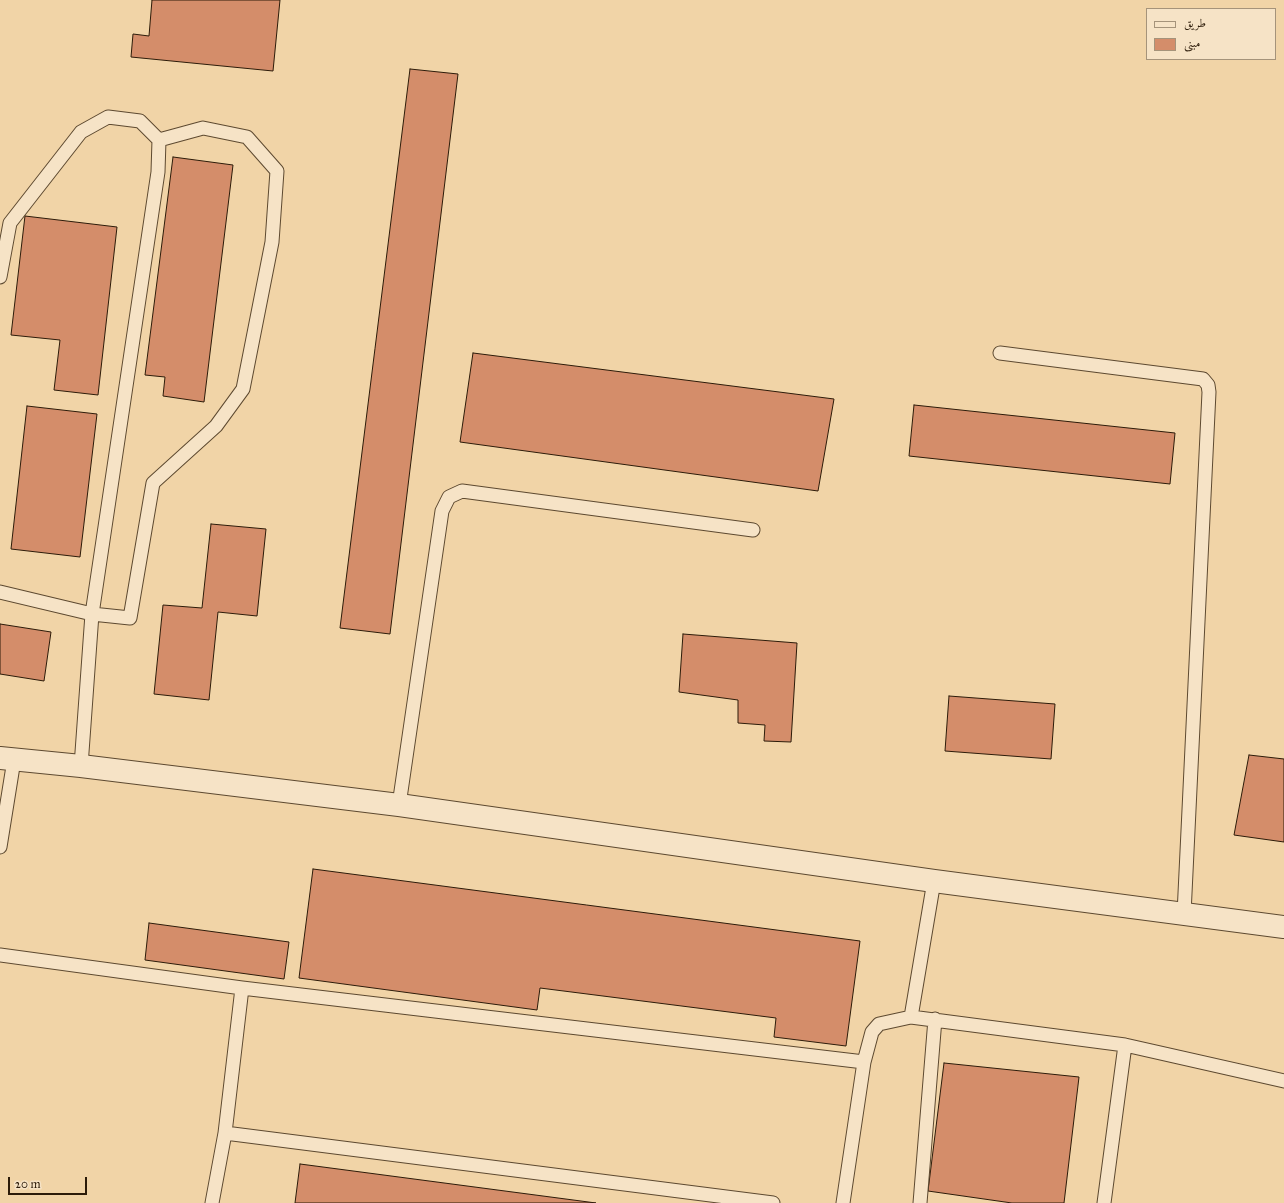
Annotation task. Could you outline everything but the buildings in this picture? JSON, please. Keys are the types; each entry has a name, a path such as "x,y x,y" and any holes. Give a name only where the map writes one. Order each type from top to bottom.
{"street":[{"path":"7,759 81,766 399,805 934,881 1284,927"}],"lane":[{"path":"0,277 10,223 81,132 108,117 140,121 159,140 158,172 92,614 81,766"},
{"path":"0,592 92,614 130,618 153,483 216,426 243,389 272,242 277,171 247,137 204,128 159,140"},
{"path":"1000,353 1203,379 1208,385 1209,392 1184,914"},
{"path":"399,805 442,511 449,497 462,491 753,530"},
{"path":"0,848 7,759"},
{"path":"911,1017 934,881"},
{"path":"0,955 242,988 864,1062"},
{"path":"212,1203 225,1133 242,988"},
{"path":"843,1203 864,1062 872,1032 879,1024 911,1017 935,1019 1124,1045 1284,1081"},
{"path":"920,1203 935,1019"},
{"path":"1104,1203 1124,1045"},
{"path":"225,1133 773,1203"}]}
